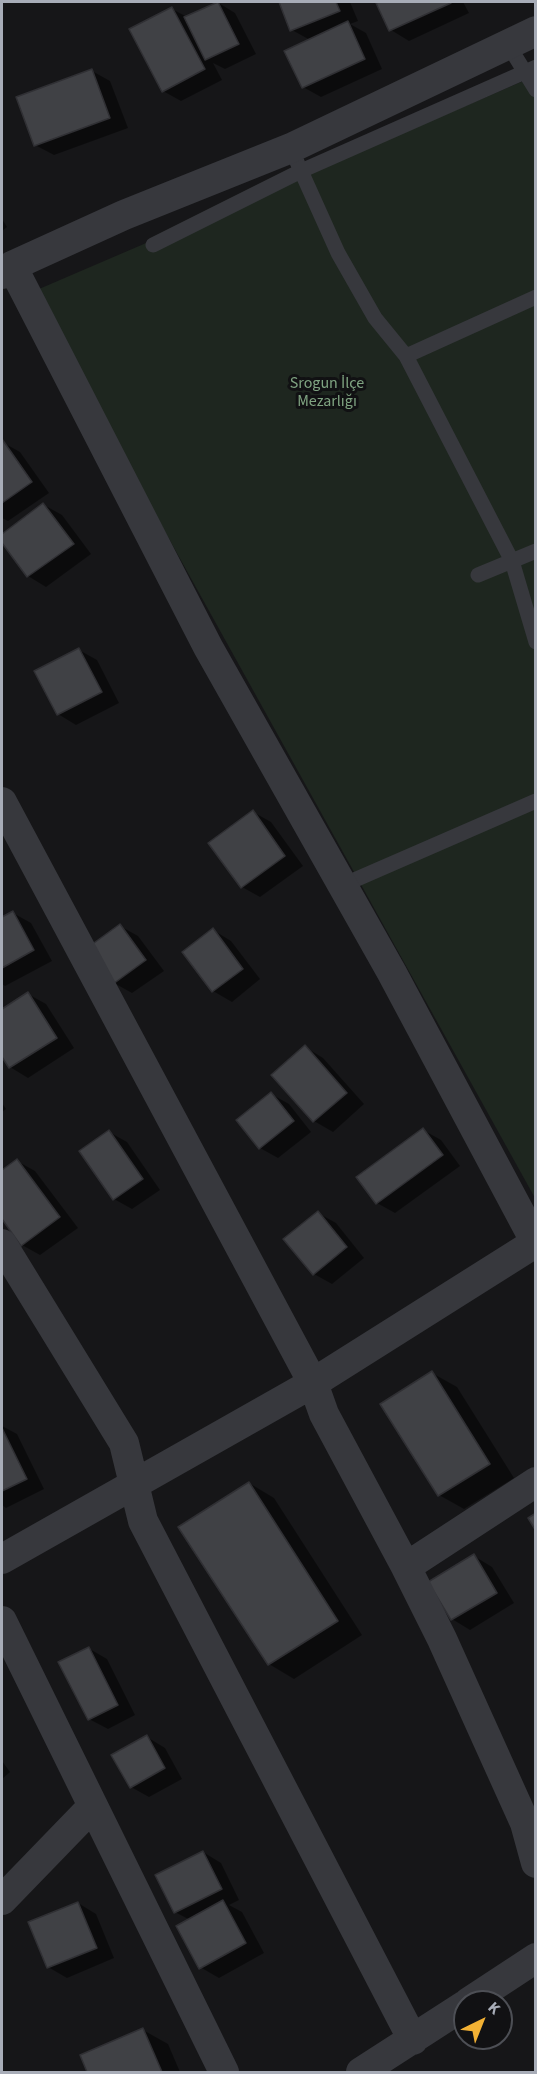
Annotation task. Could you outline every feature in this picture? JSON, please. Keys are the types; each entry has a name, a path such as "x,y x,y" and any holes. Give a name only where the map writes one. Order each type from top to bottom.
{"street":[{"path":"2,1559 313,1383 536,1243 392,973 208,647 7,270 124,215 296,160 507,43 536,31"},
{"path":"2,802 313,1383 324,1414 406,1567 530,1824 536,1863"},
{"path":"2,1244 124,1443 143,1521 413,2040"},
{"path":"406,1567 536,1482"},
{"path":"2,1621 224,2073"},
{"path":"3,1896 93,1806"},
{"path":"487,1990 536,1958"},
{"path":"361,2073 453,2013"}],"lane":[{"path":"507,43 530,69 536,90"},
{"path":"153,245 296,160 530,69"},
{"path":"296,160 344,262 375,318 406,356 512,561 536,642"},
{"path":"406,356 536,297"},
{"path":"478,575 536,551"},
{"path":"343,885 536,801"}],"green space":[{"name":"Srogun İlçe Mezarlığı","path":"535,76 535,1198 32,292"}],"building":[{"path":"218,2 239,44 205,60 184,17"},
{"path":"279,2 336,2 340,11 290,31"},
{"path":"376,3 451,3 389,31"},
{"path":"172,7 205,69 162,92 129,29"},
{"path":"348,21 365,59 302,88 284,51"},
{"path":"92,69 110,118 34,146 16,97"},
{"path":"2,439 32,482 2,503"},
{"path":"43,503 74,544 27,577 2,543 2,534"},
{"path":"79,648 102,692 57,715 34,671"},
{"path":"253,810 285,856 241,888 208,843"},
{"path":"13,911 34,950 2,968 2,917"},
{"path":"120,924 146,960 113,984 87,948"},
{"path":"213,928 243,969 212,992 182,952"},
{"path":"28,992 57,1038 9,1068 2,1057 2,1009"},
{"path":"305,1045 347,1093 313,1122 271,1075"},
{"path":"271,1092 294,1121 259,1149 236,1120"},
{"path":"423,1128 443,1155 376,1204 356,1177"},
{"path":"109,1130 143,1179 113,1200 79,1151"},
{"path":"17,1159 60,1217 21,1246 2,1219 2,1170"},
{"path":"318,1211 347,1247 313,1275 283,1239"},
{"path":"432,1371 490,1464 438,1496 380,1404"},
{"path":"2,1428 27,1479 2,1491"},
{"path":"249,1482 338,1621 268,1665 178,1527"},
{"path":"536,1513 536,1531 528,1518"},
{"path":"474,1554 497,1593 451,1620 428,1582"},
{"path":"89,1647 118,1705 88,1720 58,1662"},
{"path":"147,1735 165,1768 130,1788 111,1755"},
{"path":"203,1851 222,1889 174,1913 155,1875"},
{"path":"223,1900 246,1943 199,1969 176,1926"},
{"path":"78,1902 97,1948 47,1968 28,1922"},
{"path":"143,2028 162,2072 87,2072 80,2055"}]}
